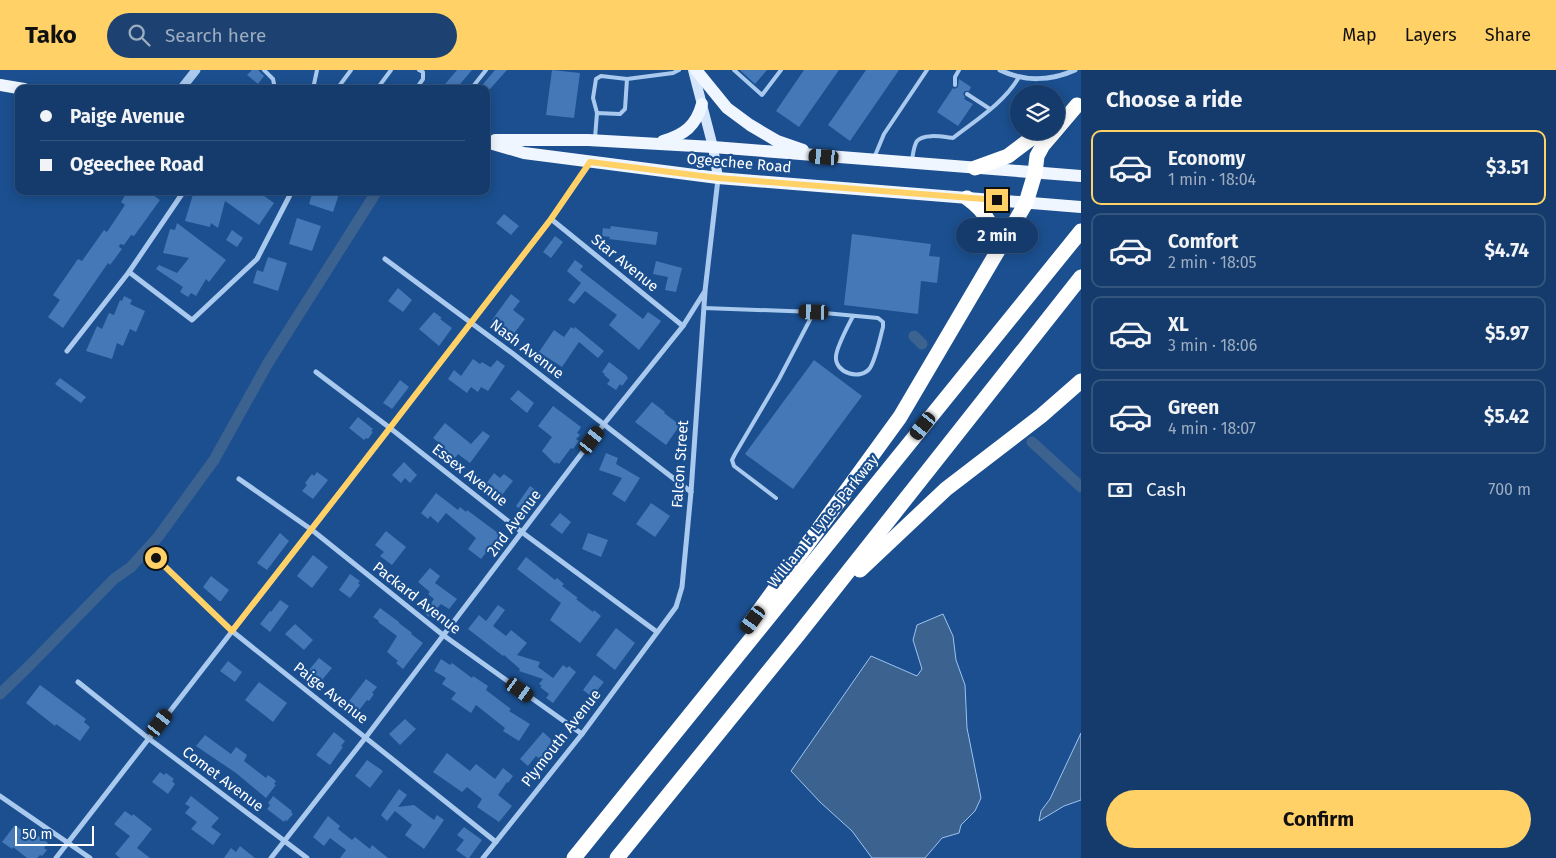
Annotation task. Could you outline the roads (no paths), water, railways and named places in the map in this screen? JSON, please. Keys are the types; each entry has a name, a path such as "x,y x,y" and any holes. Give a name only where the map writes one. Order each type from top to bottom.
{"highway":[{"path":"1065,114 1079,104"},
{"path":"1065,120 1079,104"},
{"path":"974,168 1008,156 1029,140"},
{"path":"651,760 900,417 1026,203 1035,173 1037,156 1047,140"},
{"path":"967,198 978,206 991,224 996,253"},
{"name":"William F. Lynes Parkway","path":"574,858 651,760 1081,231"},
{"path":"617,858 798,634 1081,277"},
{"path":"798,634 874,556 946,490 1041,416 1081,381"}],"main road":[{"path":"695,70 713,147 718,178"},
{"path":"695,70 727,108 750,125 777,141 824,157"},
{"path":"0,85 15,88"},
{"path":"653,144 680,136 690,128 699,115 702,104"},
{"name":"Ogeechee Road","path":"490,141 595,140 713,147 1081,176"},
{"name":"Ogeechee Road","path":"490,142 524,153 718,178 1081,207"}],"street":[{"path":"185,85 196,70"},
{"path":"1000,70 1019,77 1046,79 1075,70"},
{"path":"56,858 312,530 551,219 590,162"},
{"name":"2nd Avenue","path":"271,858 523,533 604,424 683,326 705,292 718,178"},
{"path":"67,351 129,272 181,195"},
{"path":"129,272 192,320 257,259 290,195"},
{"name":"Star Avenue","path":"551,219 683,326"},
{"name":"Nash Avenue","path":"385,260 512,353 691,492"},
{"name":"Falcon Street","path":"657,632 676,607 682,586 691,492 705,292"},
{"name":"Essex Avenue","path":"316,372 523,533 657,632"},
{"name":"Packard Avenue","path":"239,480 312,530 443,635 582,734"},
{"name":"Paige Avenue","path":"156,558 232,631 496,842"},
{"name":"Plymouth Avenue","path":"483,858 582,734 657,632"},
{"name":"Comet Avenue","path":"78,682 148,738 307,858"},
{"path":"0,796 90,858"}],"lane":[{"path":"264,70 273,79 274,85"},
{"path":"314,85 317,70"},
{"path":"340,85 351,70"},
{"path":"380,85 391,70"},
{"path":"474,85 486,70"},
{"path":"595,140 597,112 593,98 596,79 601,76 628,79 673,73 680,70"},
{"path":"734,70 762,95 781,70"},
{"path":"874,160 884,134 926,70"},
{"path":"955,85 955,77 959,70"},
{"path":"419,85 422,80 422,71"},
{"path":"911,163 916,142 919,139 926,136 953,138 1013,89 1019,77"},
{"path":"597,112 620,114 624,108 628,79"},
{"path":"967,94 990,109"},
{"path":"704,308 814,312 878,318 883,322 883,326 871,366 866,373 860,375 849,374 839,367 836,362 836,355 853,316"},
{"path":"776,498 734,466 732,460 779,379 814,312"}],"water":[{"path":"943,614 953,636 956,660 965,685 967,728 981,798 975,811 961,825 959,833 942,838 925,858 872,858 852,831 820,802 791,771 871,656 917,676 922,669 913,640 917,625"},
{"path":"1081,733 1081,800 1064,806 1039,821 1041,811 1050,799"}],"waterway":[{"path":"0,694 114,579 131,567 158,537 214,460 268,363 374,195"},
{"path":"914,336 922,344"},
{"path":"1032,442 1081,487"}]}
